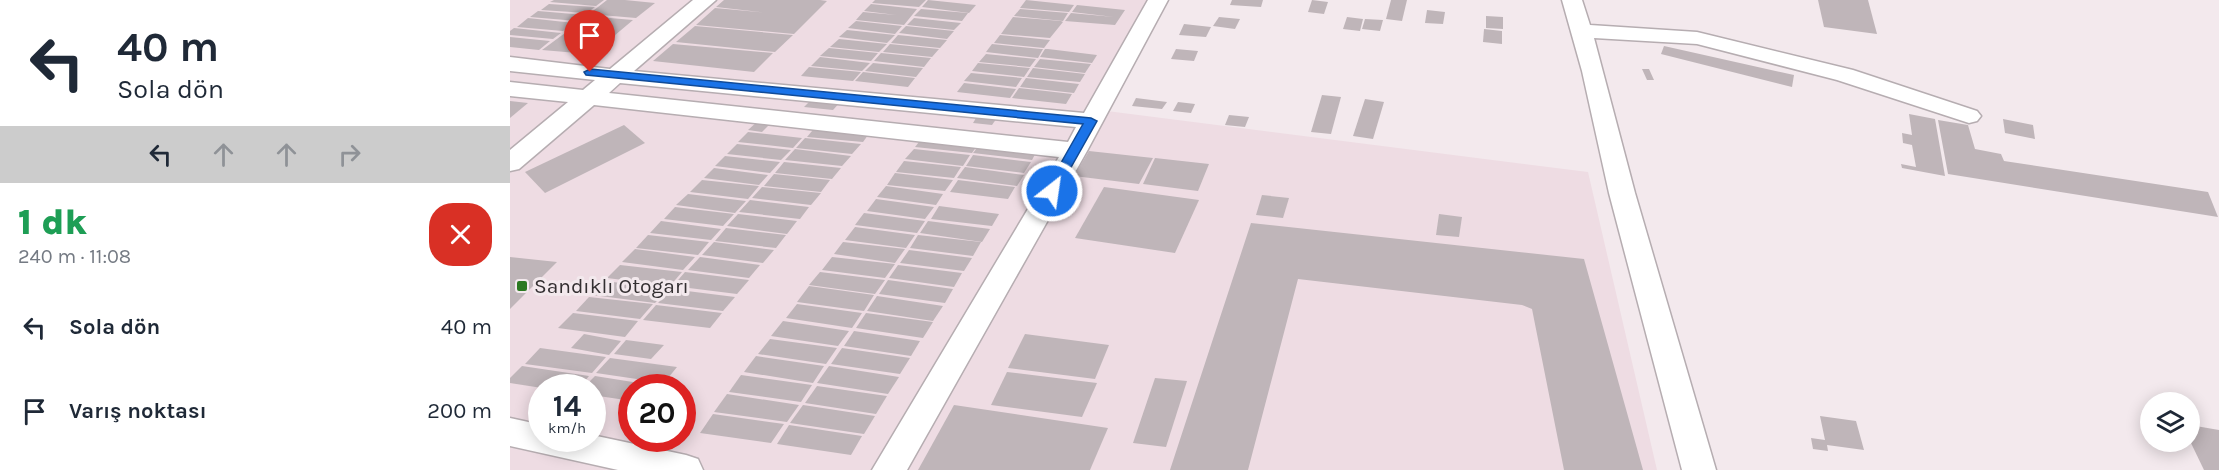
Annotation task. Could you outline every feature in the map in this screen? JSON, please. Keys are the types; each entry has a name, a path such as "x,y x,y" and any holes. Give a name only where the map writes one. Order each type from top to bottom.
{"street":[{"path":"510,163 578,97 590,72 680,0"},
{"path":"510,142 578,97 615,76 706,0"},
{"path":"889,470 1075,151 1158,0"},
{"path":"1572,0 1622,193 1699,470"},
{"path":"1581,31 1697,38 1845,75 1969,116"},
{"path":"510,64 1091,121"},
{"path":"510,89 1075,151"},
{"path":"510,432 686,470"}],"shaded area":[{"path":"510,0 1163,0 1099,110 1588,172 1657,470 510,470"}],"building":[{"path":"554,0 604,0 596,6 550,2"},
{"path":"607,0 655,3 636,18 589,14"},
{"path":"724,0 827,1 794,34 696,25 715,8 769,13 716,7"},
{"path":"875,0 926,0 919,7 872,3"},
{"path":"928,0 976,5 969,13 922,7"},
{"path":"1026,0 1074,5 1069,12 1020,8"},
{"path":"1232,0 1263,0 1261,7 1230,5"},
{"path":"1312,0 1328,2 1324,14 1308,12"},
{"path":"1391,0 1407,0 1402,21 1386,19"},
{"path":"1818,0 1868,0 1877,34 1824,27"},
{"path":"549,4 595,7 587,13 541,10"},
{"path":"871,4 917,9 904,25 856,20 863,12 896,15 864,11"},
{"path":"1077,5 1125,10 1115,25 1065,21 1071,13 1114,17 1072,12"},
{"path":"921,9 968,13 962,21 914,16"},
{"path":"1020,9 1068,13 1063,21 1014,16"},
{"path":"1427,10 1445,12 1443,24 1425,23"},
{"path":"538,11 585,15 577,21 530,17"},
{"path":"587,16 633,20 614,36 567,31"},
{"path":"1486,16 1503,17 1503,29 1486,28"},
{"path":"1013,17 1063,22 1050,38 1001,34"},
{"path":"1219,17 1240,19 1235,29 1213,26"},
{"path":"1347,17 1363,19 1360,31 1343,29"},
{"path":"528,18 574,23 563,31 517,27"},
{"path":"914,18 961,23 954,30 907,25"},
{"path":"1365,19 1383,20 1380,31 1362,29"},
{"path":"856,21 902,26 895,34 848,28"},
{"path":"1184,24 1211,27 1206,37 1179,35"},
{"path":"695,26 793,35 775,52 676,42"},
{"path":"906,26 954,31 947,39 899,33"},
{"path":"514,28 561,33 553,39 510,35 510,31"},
{"path":"1484,29 1502,31 1502,44 1483,42"},
{"path":"847,30 895,35 887,43 839,37"},
{"path":"565,33 611,37 589,54 542,50"},
{"path":"898,35 947,40 940,48 891,43"},
{"path":"1000,35 1050,40 1044,48 994,43"},
{"path":"510,37 550,41 539,50 510,47"},
{"path":"839,39 887,44 879,52 830,47"},
{"path":"673,44 773,53 754,72 653,61"},
{"path":"890,44 939,49 932,57 883,52"},
{"path":"992,44 1043,49 1038,58 986,52"},
{"path":"1664,46 1794,75 1792,87 1661,54"},
{"path":"829,48 878,53 871,61 820,56"},
{"path":"1045,49 1097,55 1092,63 1040,57"},
{"path":"1176,49 1198,51 1194,61 1171,59"},
{"path":"881,53 931,58 924,67 874,61"},
{"path":"986,54 1036,59 1030,67 979,62"},
{"path":"820,57 870,63 862,71 811,66"},
{"path":"1040,59 1091,64 1085,73 1034,67"},
{"path":"873,63 923,68 916,77 865,71"},
{"path":"978,63 1030,68 1024,77 972,71"},
{"path":"809,67 861,72 853,81 801,76"},
{"path":"1033,68 1085,74 1080,82 1027,77"},
{"path":"1642,69 1649,69 1654,80 1647,80"},
{"path":"863,72 915,78 908,87 855,81"},
{"path":"971,73 1022,78 1016,87 964,81"},
{"path":"1026,78 1079,84 1074,93 1020,87"},
{"path":"964,83 1016,89 1010,98 957,92"},
{"path":"1019,88 1072,94 1066,104 1012,98"},
{"path":"1322,95 1341,97 1331,134 1311,132"},
{"path":"813,98 842,100 833,110 804,107"},
{"path":"1136,98 1167,102 1162,109 1132,106"},
{"path":"1365,99 1384,102 1373,139 1353,136"},
{"path":"510,101 528,103 510,118"},
{"path":"1178,102 1195,104 1191,113 1173,111"},
{"path":"979,113 999,115 992,125 973,123"},
{"path":"1909,114 1935,119 1945,176 1902,168 1901,164 1916,167 1912,145 1903,143 1902,133 1912,135"},
{"path":"1229,115 1249,117 1245,127 1225,125"},
{"path":"2003,119 2033,125 2035,139 2005,133"},
{"path":"1938,120 1968,125 1975,149 2001,154 2004,161 2208,192 2218,217 1948,174"},
{"path":"758,121 772,122 762,132 748,130"},
{"path":"624,125 645,143 545,193 525,172"},
{"path":"817,125 871,131 863,142 807,137"},
{"path":"748,132 802,138 793,148 738,142"},
{"path":"923,137 979,143 972,153 915,147"},
{"path":"805,138 861,144 852,154 796,148"},
{"path":"981,143 1038,149 1032,160 973,153"},
{"path":"737,144 791,150 781,160 727,154"},
{"path":"795,149 851,156 842,166 785,160"},
{"path":"914,149 970,155 963,166 905,159"},
{"path":"1089,151 1153,158 1139,184 1074,176"},
{"path":"973,155 1031,162 1024,173 966,166"},
{"path":"725,156 780,162 770,173 715,166"},
{"path":"1155,158 1209,164 1198,191 1143,184"},
{"path":"904,161 961,167 954,178 896,172"},
{"path":"784,162 841,168 832,179 775,173"},
{"path":"965,167 1024,175 1017,186 957,178"},
{"path":"714,168 768,175 759,185 704,178"},
{"path":"895,173 953,180 945,191 887,185"},
{"path":"774,174 830,180 821,192 764,186"},
{"path":"702,180 759,186 748,199 690,192"},
{"path":"958,180 1015,187 1008,199 950,192"},
{"path":"886,186 943,194 936,205 877,197"},
{"path":"762,187 821,193 811,205 752,198"},
{"path":"1104,187 1199,200 1175,253 1075,238"},
{"path":"688,194 746,201 735,213 676,205"},
{"path":"1262,195 1289,198 1283,218 1256,215"},
{"path":"876,199 934,207 925,219 867,211"},
{"path":"750,200 809,207 800,219 739,212"},
{"path":"939,206 999,214 992,226 931,219"},
{"path":"675,207 734,214 723,226 664,219"},
{"path":"864,213 925,221 917,233 855,225"},
{"path":"738,214 797,221 787,234 727,226"},
{"path":"1439,214 1462,217 1459,237 1436,235"},
{"path":"661,221 721,229 711,240 650,233"},
{"path":"928,221 990,229 982,242 920,233"},
{"path":"1251,223 1584,259 1643,470 1564,470 1532,309 1522,305 1298,279 1248,470 1170,470"},
{"path":"855,227 915,235 906,248 845,240"},
{"path":"726,228 786,235 776,248 715,241"},
{"path":"648,235 709,242 698,255 636,248"},
{"path":"918,235 981,242 973,256 910,248"},
{"path":"714,242 774,250 763,263 702,255"},
{"path":"843,242 905,249 895,263 834,254"},
{"path":"635,249 695,257 683,270 622,262"},
{"path":"909,250 972,258 964,271 900,263"},
{"name":"Sandıklı Otogarı","path":"510,257 557,262 510,309"},
{"path":"700,257 760,265 749,278 688,270"},
{"path":"832,257 895,264 885,278 822,270"},
{"path":"620,265 682,272 670,286 607,278"},
{"path":"898,265 962,273 954,287 889,278"},
{"path":"685,272 749,280 737,294 673,286"},
{"path":"820,272 885,280 875,294 809,285"},
{"path":"888,280 953,289 945,303 879,294"},
{"path":"605,281 668,289 655,303 592,295"},
{"path":"809,286 874,295 864,311 797,302"},
{"path":"671,289 735,297 723,311 658,303"},
{"path":"877,296 943,306 933,321 867,311"},
{"path":"589,297 653,304 640,319 576,311"},
{"path":"797,304 862,313 852,328 786,318"},
{"path":"656,305 722,313 710,328 643,320"},
{"path":"573,313 638,321 625,337 558,328"},
{"path":"866,313 933,322 923,338 856,328"},
{"path":"783,321 849,331 838,346 771,336"},
{"path":"854,331 920,341 911,356 844,346"},
{"path":"584,334 621,341 609,355 571,348"},
{"path":"1025,334 1109,345 1095,379 1008,368"},
{"path":"770,339 837,348 826,364 758,354"},
{"path":"626,340 664,345 651,359 614,354"},
{"path":"540,348 606,357 592,373 525,364"},
{"path":"842,348 910,358 900,374 831,364"},
{"path":"756,356 824,366 813,383 744,372"},
{"path":"610,358 677,367 671,374 618,374 618,376 596,373"},
{"path":"522,366 576,374 528,374 528,386 510,383 510,378"},
{"path":"829,366 899,377 888,394 817,383"},
{"path":"1007,372 1097,383 1082,417 991,405"},
{"path":"741,375 812,385 801,402 729,392"},
{"path":"606,378 618,380 618,399 606,397"},
{"path":"1155,378 1187,381 1166,447 1133,443"},
{"path":"817,386 887,396 876,414 805,403"},
{"path":"727,394 799,405 787,422 714,412"},
{"path":"803,405 875,416 864,434 790,423"},
{"path":"954,405 1108,428 1090,470 918,470"},
{"path":"713,414 784,424 771,443 700,433"},
{"path":"1820,416 1856,421 1864,450 1827,445 1828,451 1813,449 1811,438 1825,440"},
{"path":"789,425 862,436 851,455 777,444"},
{"path":"2200,427 2219,430 2219,470 2204,470 2195,452 2200,452"}],"place":[{"name":"Sandıklı Otogarı","path":"522,286"}],"route":[{"path":"590,72 1091,121 1052,191"}]}
